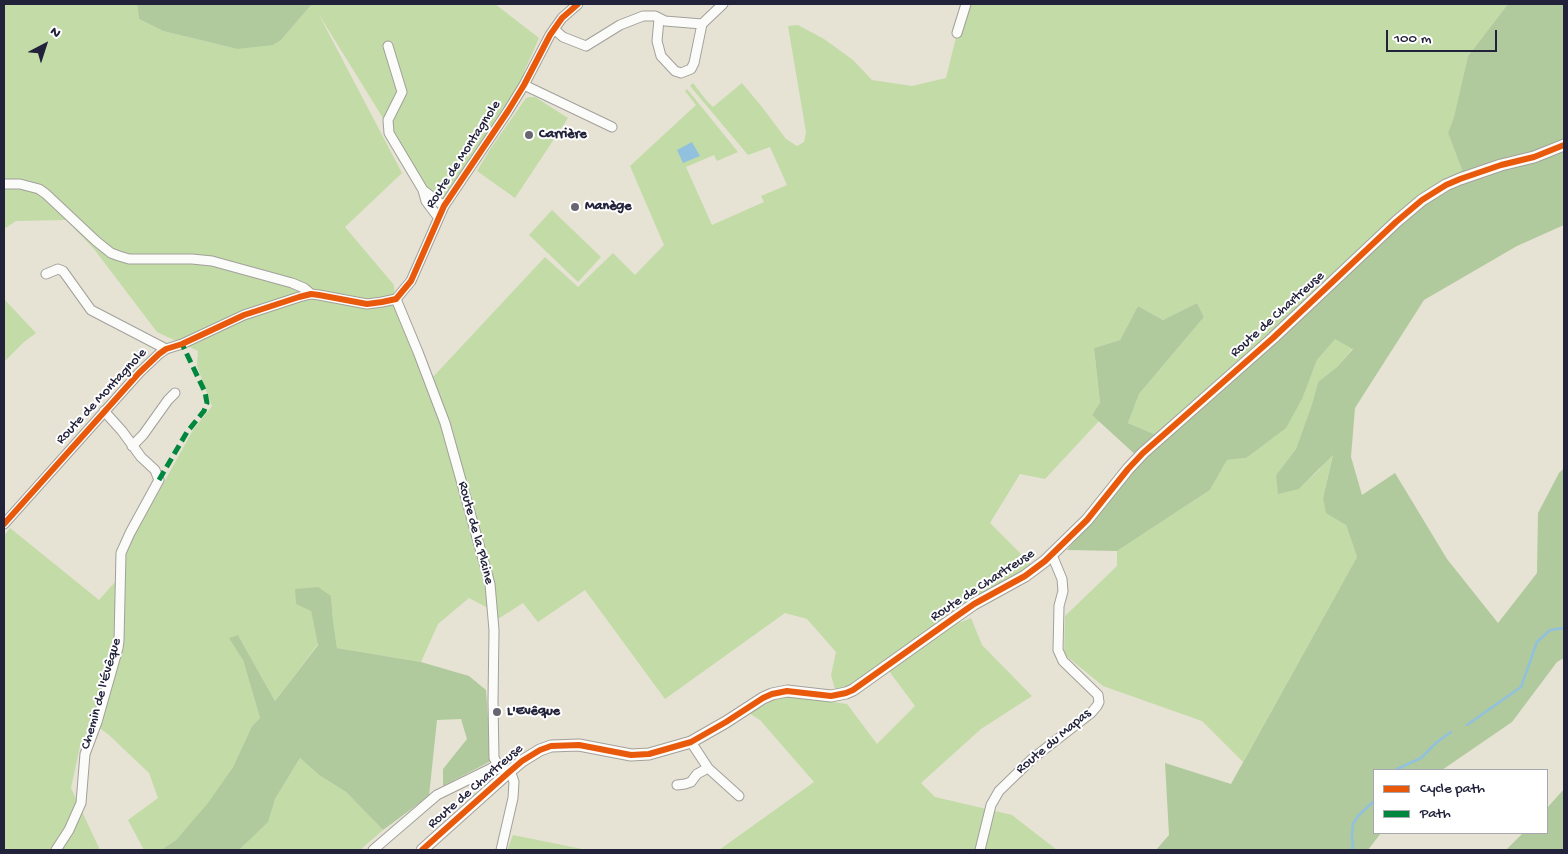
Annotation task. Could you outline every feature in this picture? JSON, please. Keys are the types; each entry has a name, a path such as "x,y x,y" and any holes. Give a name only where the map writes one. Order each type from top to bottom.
{"main road":[{"name":"Route de Chartreuse","path":"422,850 503,769 551,746 580,745 631,755 642,755 691,742 772,694 787,691 831,696 854,690 974,604 1025,576 1052,555 1087,520 1143,453 1273,338 1396,222 1422,200 1446,185 1460,179 1501,165 1534,157 1564,145"}],"street":[{"name":"Route de Montagnole","path":"4,524 139,373 166,349 182,344 244,315 311,294 367,304 396,299 411,282 444,206 524,85 554,29 562,18 578,4"},
{"path":"659,19 657,41 661,56 674,71 681,72 691,68 694,63 702,24 723,4"},
{"path":"957,33 966,4"},
{"path":"554,29 563,36 586,46 620,25 643,16 655,16 665,21 702,24"},
{"path":"388,46 402,92 388,120 389,133 423,190 426,201 438,217"},
{"path":"524,85 612,127"},
{"path":"4,184 20,184 39,189 101,245 111,253 119,256 130,259 192,259 212,261 292,283 304,288 311,294"},
{"path":"423,190 444,206"},
{"path":"46,274 58,269 63,271 95,313 166,349"},
{"name":"Route de la Plaine","path":"396,299 445,423 490,584 494,630 494,758 512,776 514,790 501,850"},
{"path":"104,411 122,431 132,446 143,435 175,393"},
{"name":"Chemin de l'Évêque","path":"56,850 69,830 81,803 85,754 97,722 118,648 121,553 159,480 155,470 132,446"},
{"name":"Route du Mapas","path":"980,850 991,805 999,791 1032,759 1091,713 1099,702 1098,695 1064,661 1058,650 1062,579 1052,555"},
{"path":"691,742 708,768 739,796"},
{"path":"676,785 690,782 697,774 708,768"},
{"path":"373,850 437,794 503,769"}],"green space":[{"path":"4,4 137,4 139,19 163,31 237,49 281,40 312,4 495,4 539,38 524,72 527,75 450,196 442,199 425,186 318,13 402,173 345,227 394,285 395,309 441,423 490,609 469,598 438,624 421,662 337,648 331,596 311,610 318,644 275,701 238,635 243,660 260,718 252,726 233,767 208,804 176,840 161,850 144,850 128,820 158,798 149,773 101,729 88,730 80,746 71,788 100,850 4,850 4,536 10,528 99,600 115,582 133,538 193,430 212,406 197,366 198,351 157,332 94,249 66,220 16,221 4,229"},
{"path":"137,4 312,4 281,40 273,45 237,49 163,31 139,19"},
{"path":"949,4 1508,4 1468,56 1454,118 1448,133 1462,170 1154,434 1128,423 1139,394 1204,317 1197,303 1163,320 1138,306 1120,340 1094,348 1100,404 1092,415 1099,421 1045,479 1020,474 990,523 1033,566 904,647 848,687 835,689 831,675 836,652 807,619 785,613 665,699 585,590 538,622 523,603 498,619 493,584 432,378 545,257 578,287 613,253 635,275 664,245 630,166 696,105 685,91 687,89 738,152 717,161 714,155 686,167 712,225 764,202 761,196 787,185 770,147 748,155 690,86 693,83 713,107 742,83 786,139 797,146 804,142 806,132 788,26 798,25 824,39 853,60 872,80 912,86 946,78 964,5"},
{"path":"1508,4 1564,4 1564,225 1517,246 1424,300 1355,408 1351,457 1362,495 1395,473 1447,559 1498,623 1537,573 1538,513 1559,473 1564,468 1564,658 1557,662 1512,722 1443,769 1373,769 1373,834 1380,834 1368,850 1156,850 1169,835 1165,763 1231,784 1357,557 1346,525 1326,513 1323,498 1333,455 1299,489 1278,494 1276,475 1296,449 1318,382 1337,367 1353,349 1335,339 1317,360 1303,397 1286,428 1246,458 1227,460 1210,490 1117,551 1067,550 1139,458 1092,415 1100,403 1094,348 1120,340 1138,306 1163,320 1197,303 1204,317 1139,394 1128,423 1154,434 1462,170 1448,133 1454,117 1468,56"},
{"name":"Carrière","path":"535,97 568,118 515,198 477,171 526,98"},
{"path":"552,210 601,257 578,282 529,235"},
{"path":"4,299 36,333 4,362"},
{"path":"1335,338 1353,348 1337,367 1318,382 1296,449 1276,475 1299,489 1333,454 1323,498 1346,525 1357,557 1243,762 1202,721 1103,686 1064,654 1065,616 1117,566 1117,551 1210,490 1227,460 1246,458 1303,397 1317,360"},
{"path":"318,587 331,596 337,648 421,662 469,676 486,690 491,761 443,786 443,769 467,739 461,719 437,720 429,796 383,830 346,792 319,775 300,758 275,799 268,822 239,850 161,850 176,840 208,803 233,767 252,726 260,718 243,660 229,638 238,635 275,701 318,645 311,611 296,604 295,589"},
{"path":"971,618 982,645 1032,696 981,729 921,783 935,797 1012,815 1057,850 719,850 814,782 760,720 749,713 783,695 847,704 877,744 915,706 889,671 956,624"},
{"path":"300,758 319,775 346,792 383,830 360,850 239,850 267,822 275,799"},
{"path":"1564,789 1564,850 1506,850 1522,834 1548,834 1548,807"},
{"path":"513,835 587,850 507,850"}],"water":[{"path":"692,142 700,156 683,163 677,150"}],"waterway":[{"path":"1467,725 1521,687 1537,642 1550,630 1564,628"},
{"path":"1397,769 1421,758 1437,742 1451,732"},
{"path":"1351,850 1353,847 1353,824 1358,816 1373,802"}],"marked path":[{"path":"159,480 187,432 204,411 207,403 205,392 182,344"}],"cycle path":[{"path":"4,524 139,373 166,349 182,344 244,315 311,294 367,304 396,299 411,281 444,206 508,111 550,35 562,18 578,4"},
{"path":"422,850 522,761 540,750 551,746 579,745 631,755 649,754 691,742 772,694 787,691 831,696 853,690 974,604 1025,576 1045,561 1087,520 1143,453 1273,338 1396,222 1422,200 1446,185 1460,179 1501,165 1534,157 1564,145"}],"place":[{"name":"Carrière","path":"529,135"},
{"name":"Manège","path":"575,207"},
{"name":"L'Evêque","path":"497,712"}]}
